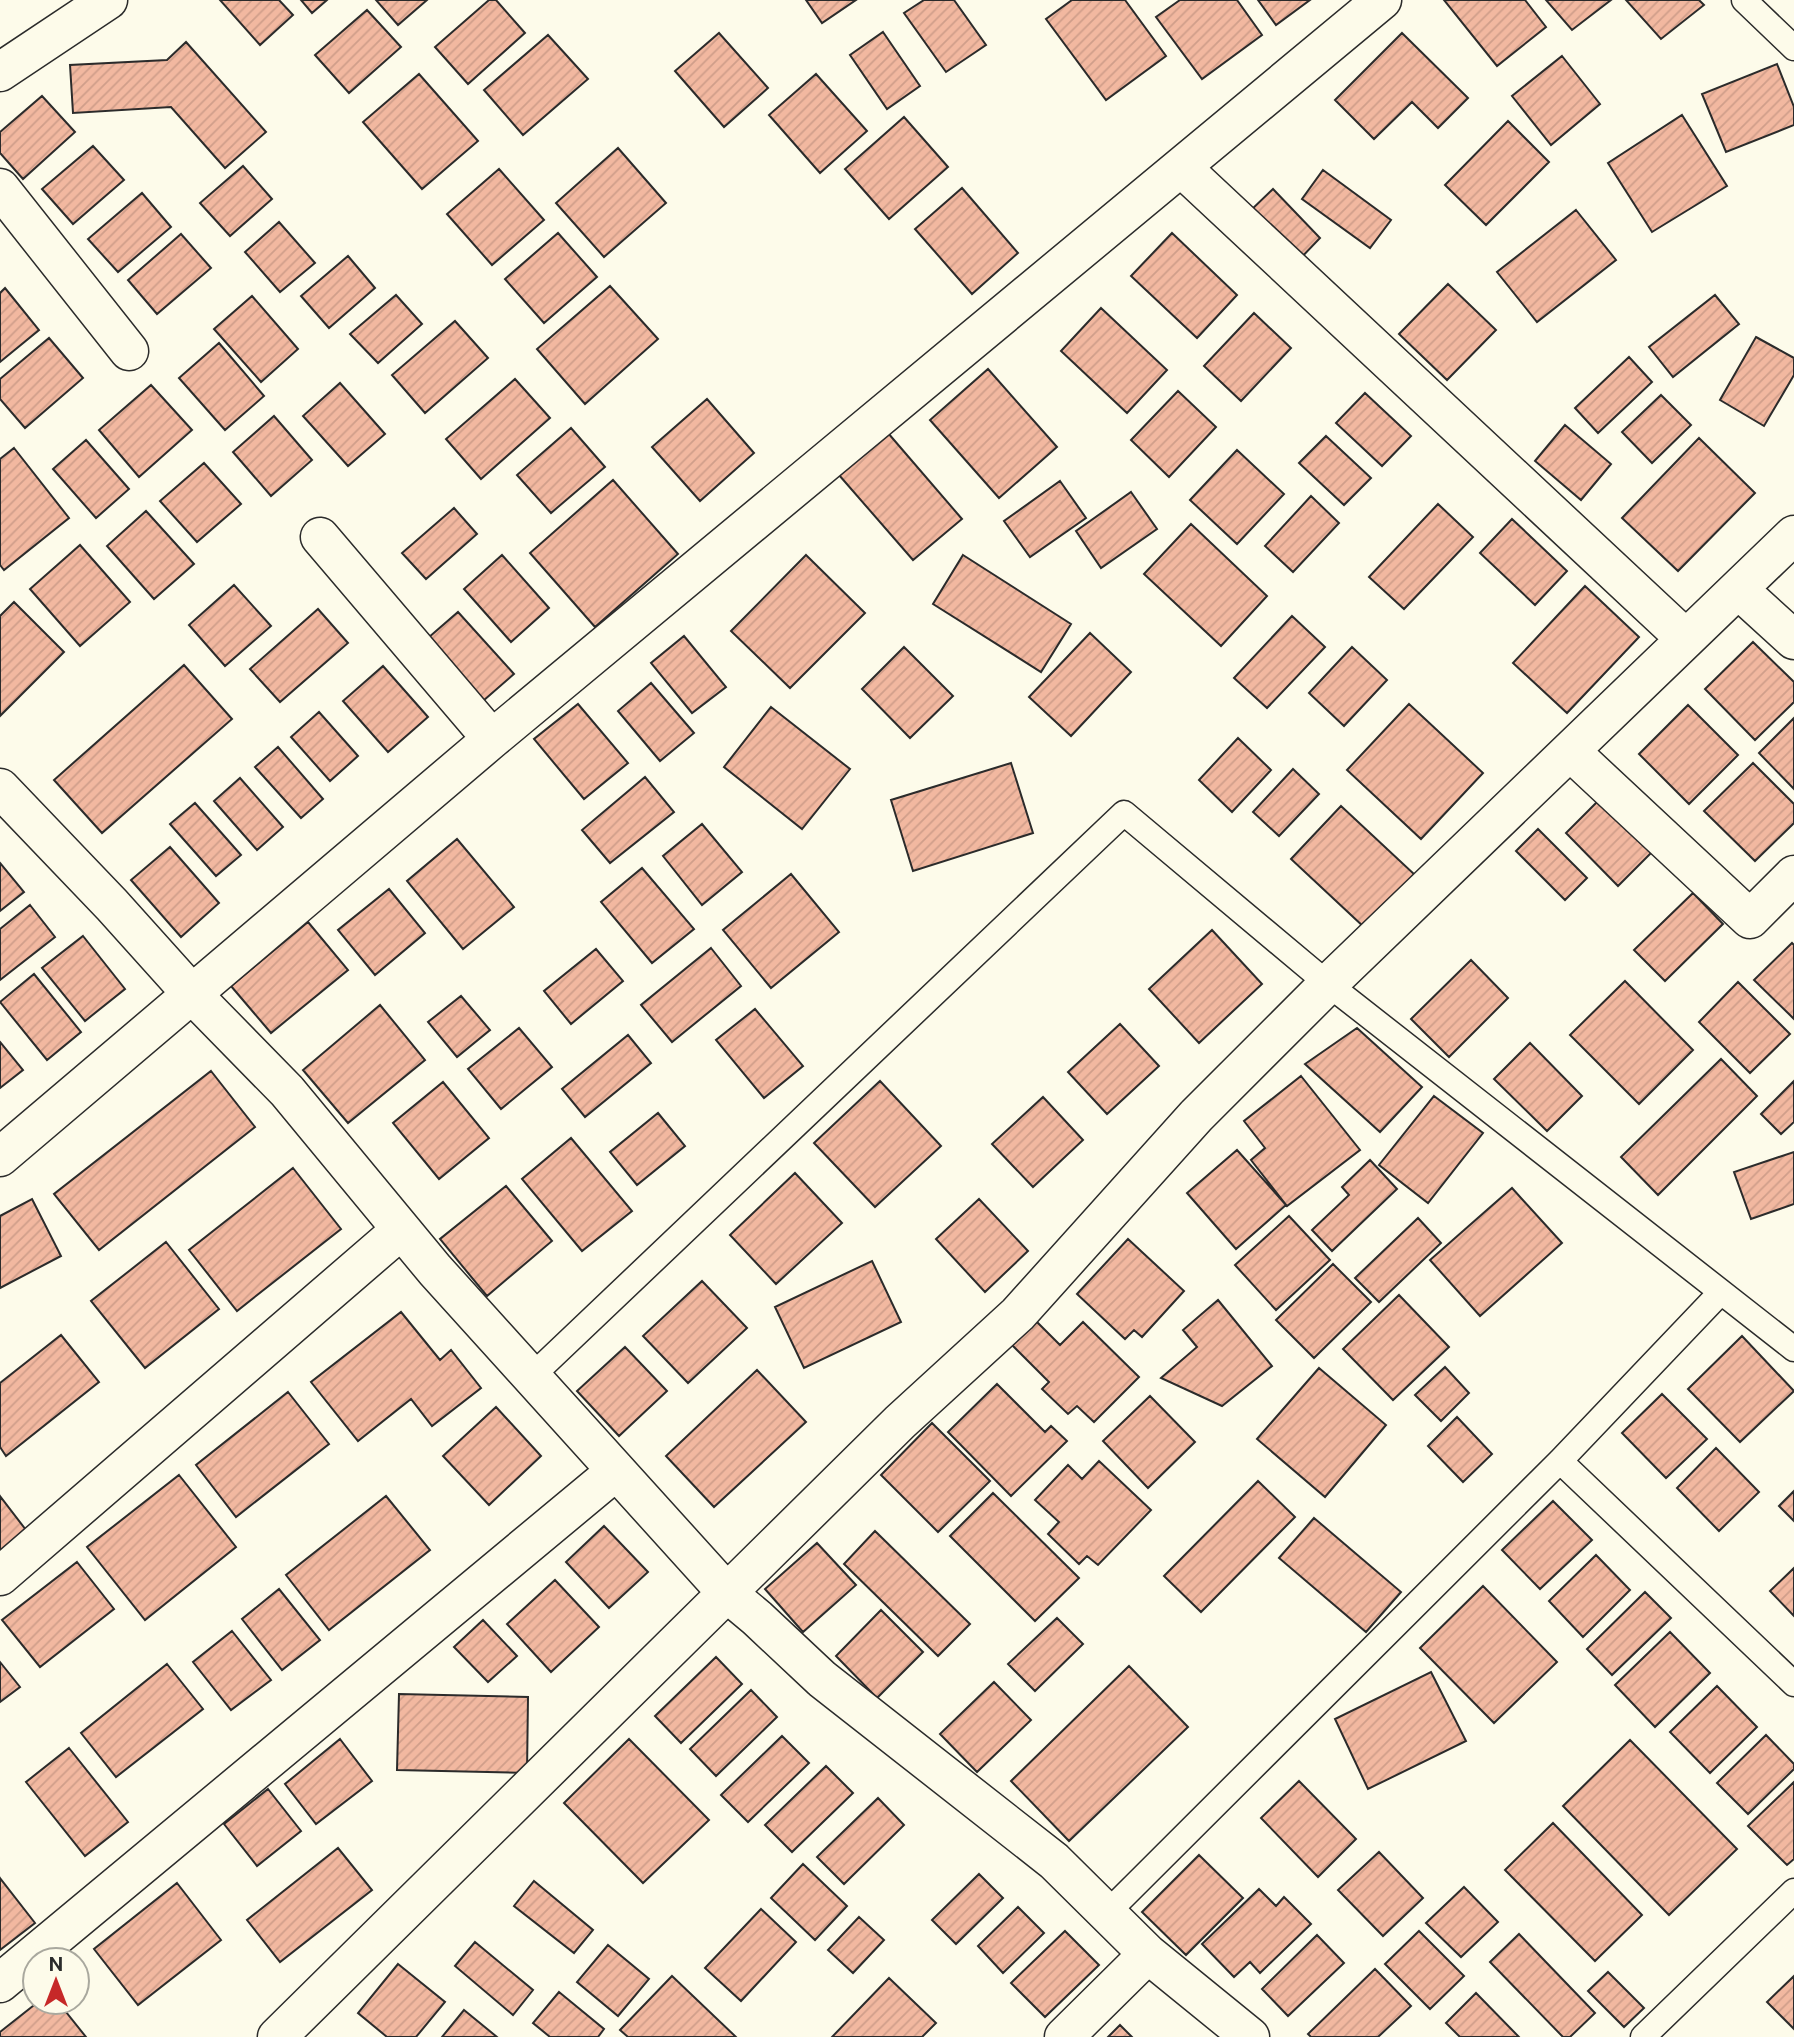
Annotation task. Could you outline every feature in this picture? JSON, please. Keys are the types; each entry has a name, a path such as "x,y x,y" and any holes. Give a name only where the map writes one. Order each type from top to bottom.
{"street":[{"path":"0,72 108,0"},
{"path":"0,1157 492,739 1382,0"},
{"path":"1181,167 1686,639"},
{"path":"0,188 130,351"},
{"path":"277,2037 900,1422 1018,1314 1196,1116 1328,984 1794,535"},
{"path":"320,537 492,739"},
{"path":"1738,589 1794,640"},
{"path":"1570,751 1750,919 1794,875"},
{"path":"0,788 112,905 192,994 287,1091 401,1230 727,1593 822,1679 1054,1861 1148,1954 1250,2037"},
{"path":"0,1576 401,1230"},
{"path":"0,1983 616,1471"},
{"path":"1065,2037 1148,1954"}],"lane":[{"path":"1744,0 1794,48"},
{"path":"531,1377 1124,813 1328,984 1794,1349"},
{"path":"1106,1914 1560,1461 1720,1292"},
{"path":"1560,1461 1794,1684"},
{"path":"1643,2037 1794,1891"}],"building":[{"path":"220,0 279,0 293,15 260,45"},
{"path":"301,0 327,0 312,13"},
{"path":"376,0 427,0 398,25"},
{"path":"489,0 496,0 525,33 468,84 435,47"},
{"path":"806,0 856,0 822,23"},
{"path":"924,0 954,0 986,45 946,72 904,13"},
{"path":"1072,0 1125,0 1166,56 1106,100 1046,19"},
{"path":"1180,0 1237,0 1262,35 1202,79 1156,17"},
{"path":"1258,0 1310,0 1276,25"},
{"path":"1444,0 1525,0 1546,27 1497,66"},
{"path":"1546,0 1611,0 1572,30"},
{"path":"1626,0 1699,0 1704,5 1661,39"},
{"path":"367,10 401,47 349,93 315,55"},
{"path":"883,32 920,86 887,109 850,55"},
{"path":"719,33 768,88 724,127 675,71"},
{"path":"1402,33 1468,98 1438,128 1412,102 1374,139 1335,100"},
{"path":"548,35 588,79 523,135 484,90"},
{"path":"186,42 266,132 225,168 171,107 73,113 70,65 167,60"},
{"path":"1562,56 1600,104 1551,145 1512,96"},
{"path":"1777,64 1794,107 1794,125 1726,152 1702,94"},
{"path":"419,74 478,141 422,189 363,122"},
{"path":"816,74 867,131 820,173 769,115"},
{"path":"42,96 75,132 23,179 0,153 0,132"},
{"path":"1682,115 1727,186 1652,232 1608,163"},
{"path":"904,117 948,167 889,219 845,169"},
{"path":"1508,121 1549,162 1486,225 1445,185"},
{"path":"93,146 124,180 73,224 42,189"},
{"path":"618,148 666,203 604,257 556,203"},
{"path":"243,166 272,199 230,236 200,203"},
{"path":"499,169 544,220 492,265 447,214"},
{"path":"1323,170 1391,220 1370,248 1302,199"},
{"path":"962,188 1018,253 972,294 915,229"},
{"path":"1273,189 1320,238 1297,262 1248,213"},
{"path":"142,193 171,227 118,272 88,239"},
{"path":"1576,210 1616,260 1537,322 1497,272"},
{"path":"279,222 315,263 280,292 245,252"},
{"path":"558,233 597,277 544,323 505,279"},
{"path":"1172,233 1237,295 1197,338 1131,276"},
{"path":"181,234 211,268 157,314 128,280"},
{"path":"348,256 375,288 329,328 301,296"},
{"path":"1448,284 1496,330 1447,380 1399,334"},
{"path":"610,286 658,339 585,404 537,349"},
{"path":"5,288 39,330 0,362 0,293"},
{"path":"396,295 422,324 378,363 350,334"},
{"path":"1715,295 1739,324 1673,377 1649,347"},
{"path":"252,296 298,349 261,382 214,329"},
{"path":"1101,308 1167,370 1127,413 1061,351"},
{"path":"1254,313 1291,348 1241,401 1204,366"},
{"path":"455,321 488,358 425,413 392,375"},
{"path":"1756,337 1794,358 1794,375 1764,426 1720,400"},
{"path":"49,338 83,378 25,428 0,399 0,379"},
{"path":"219,343 264,396 225,430 179,378"},
{"path":"1629,357 1652,382 1598,433 1575,408"},
{"path":"988,369 1057,447 999,498 930,420"},
{"path":"515,379 550,418 481,479 446,439"},
{"path":"340,383 385,434 348,466 303,416"},
{"path":"151,385 192,430 139,477 99,430"},
{"path":"1178,391 1216,427 1169,477 1131,440"},
{"path":"1365,393 1411,436 1382,466 1336,423"},
{"path":"1661,395 1691,425 1652,463 1622,432"},
{"path":"707,399 754,453 700,501 652,447"},
{"path":"274,416 312,460 271,496 233,452"},
{"path":"1565,425 1611,464 1581,500 1535,461"},
{"path":"571,428 605,467 551,513 517,475"},
{"path":"888,433 962,519 913,560 839,475"},
{"path":"1326,436 1371,478 1344,505 1299,463"},
{"path":"1699,438 1755,493 1678,571 1622,518"},
{"path":"86,440 129,489 96,518 53,469"},
{"path":"14,448 69,518 4,570 0,565 0,459"},
{"path":"1237,450 1284,494 1237,544 1190,500"},
{"path":"204,463 241,504 197,542 160,501"},
{"path":"613,480 678,554 595,627 530,553"},
{"path":"1060,481 1086,518 1030,557 1004,521"},
{"path":"1131,492 1157,529 1101,568 1076,531"},
{"path":"1311,496 1339,523 1293,572 1265,546"},
{"path":"1438,504 1473,537 1404,609 1369,577"},
{"path":"454,508 477,534 426,579 402,553"},
{"path":"146,511 194,564 154,599 107,546"},
{"path":"1512,519 1567,571 1535,605 1480,553"},
{"path":"1191,524 1267,596 1221,646 1144,574"},
{"path":"80,545 130,602 80,646 30,589"},
{"path":"502,555 549,608 511,642 464,589"},
{"path":"806,555 865,613 790,688 731,631"},
{"path":"963,555 1071,624 1041,672 933,604"},
{"path":"234,585 271,626 225,666 189,625"},
{"path":"1585,586 1639,637 1567,713 1513,663"},
{"path":"14,602 64,652 0,716 0,616"},
{"path":"318,609 348,643 280,702 250,669"},
{"path":"458,612 514,674 476,707 421,644"},
{"path":"1292,616 1325,647 1267,708 1234,678"},
{"path":"1090,633 1131,672 1071,736 1029,697"},
{"path":"684,636 726,687 692,713 651,663"},
{"path":"1753,642 1794,682 1794,702 1755,740 1705,689"},
{"path":"904,647 953,696 910,738 862,689"},
{"path":"1352,647 1387,680 1344,726 1309,693"},
{"path":"184,665 232,719 102,833 54,780"},
{"path":"383,666 428,717 388,752 343,701"},
{"path":"651,683 694,733 660,761 618,711"},
{"path":"578,704 628,763 584,799 534,739"},
{"path":"1409,704 1483,773 1421,839 1347,770"},
{"path":"1688,705 1738,755 1689,804 1639,754"},
{"path":"771,707 850,769 802,829 724,767"},
{"path":"319,712 358,756 330,781 291,737"},
{"path":"1794,718 1794,789 1759,753"},
{"path":"1238,738 1271,770 1232,812 1199,780"},
{"path":"278,747 323,799 301,818 255,767"},
{"path":"1011,763 1033,833 913,871 891,800"},
{"path":"1753,763 1794,804 1794,823 1755,861 1704,811"},
{"path":"1293,769 1319,794 1279,836 1253,812"},
{"path":"645,777 674,812 610,863 582,830"},
{"path":"240,778 283,827 257,850 214,801"},
{"path":"1602,797 1654,850 1618,886 1566,833"},
{"path":"195,803 241,855 216,876 170,824"},
{"path":"1341,806 1415,875 1365,928 1291,859"},
{"path":"702,824 742,872 702,905 663,856"},
{"path":"1538,829 1587,878 1565,900 1516,851"},
{"path":"457,839 514,907 463,949 407,881"},
{"path":"170,847 219,903 181,937 131,880"},
{"path":"0,863 24,892 0,911"},
{"path":"642,868 694,929 652,963 601,902"},
{"path":"791,874 839,932 771,988 723,930"},
{"path":"389,889 425,933 375,975 338,930"},
{"path":"1693,893 1723,924 1665,981 1634,950"},
{"path":"30,905 55,937 0,980 0,929"},
{"path":"308,922 348,970 271,1033 231,986"},
{"path":"1212,930 1262,984 1199,1043 1149,989"},
{"path":"83,936 125,989 85,1021 42,968"},
{"path":"1792,943 1794,945 1794,1019 1754,980"},
{"path":"711,948 741,986 672,1042 641,1005"},
{"path":"596,949 623,981 571,1024 544,991"},
{"path":"1471,960 1508,998 1449,1057 1411,1019"},
{"path":"34,974 81,1032 47,1060 0,1002"},
{"path":"1625,981 1693,1050 1639,1104 1570,1035"},
{"path":"1738,982 1790,1034 1750,1073 1699,1022"},
{"path":"461,996 490,1030 457,1057 428,1022"},
{"path":"380,1005 425,1060 348,1123 303,1070"},
{"path":"755,1009 803,1066 764,1098 716,1040"},
{"path":"1120,1024 1159,1066 1107,1114 1068,1072"},
{"path":"519,1028 552,1067 501,1109 468,1069"},
{"path":"1357,1028 1422,1087 1380,1132 1305,1064"},
{"path":"628,1035 651,1063 585,1117 562,1089"},
{"path":"0,1042 23,1070 0,1088"},
{"path":"1530,1043 1582,1096 1547,1131 1494,1079"},
{"path":"1721,1059 1757,1096 1658,1195 1621,1157"},
{"path":"211,1071 255,1127 99,1250 54,1194"},
{"path":"1301,1076 1360,1150 1287,1206 1251,1160 1265,1148 1244,1121"},
{"path":"880,1081 941,1146 875,1207 814,1143"},
{"path":"1794,1081 1794,1122 1781,1134 1761,1114"},
{"path":"443,1082 489,1138 439,1179 393,1123"},
{"path":"1434,1096 1483,1133 1428,1203 1379,1165"},
{"path":"1043,1097 1083,1140 1033,1187 992,1144"},
{"path":"658,1113 685,1146 637,1185 610,1152"},
{"path":"571,1138 632,1211 582,1251 522,1179"},
{"path":"1237,1150 1286,1205 1236,1249 1187,1193"},
{"path":"1794,1152 1794,1204 1751,1219 1734,1172"},
{"path":"1370,1160 1397,1189 1332,1251 1312,1230 1349,1195 1342,1187"},
{"path":"293,1168 341,1229 237,1311 189,1250"},
{"path":"795,1173 842,1223 776,1284 730,1235"},
{"path":"506,1186 552,1241 487,1296 440,1239"},
{"path":"1512,1188 1562,1243 1480,1316 1430,1260"},
{"path":"32,1199 61,1256 0,1288 0,1216"},
{"path":"979,1199 1028,1251 985,1292 936,1239"},
{"path":"1289,1216 1330,1260 1276,1310 1235,1265"},
{"path":"1418,1218 1441,1243 1379,1302 1355,1278"},
{"path":"1128,1239 1184,1291 1142,1337 1134,1330 1125,1339 1077,1294"},
{"path":"166,1242 219,1309 145,1368 91,1301"},
{"path":"872,1261 901,1322 804,1368 775,1307"},
{"path":"1333,1264 1371,1302 1314,1358 1276,1320"},
{"path":"702,1281 747,1328 688,1383 643,1336"},
{"path":"1399,1295 1449,1347 1393,1400 1343,1349"},
{"path":"1218,1300 1272,1366 1222,1406 1161,1378 1197,1347 1183,1330"},
{"path":"401,1312 440,1360 451,1350 481,1388 432,1426 411,1399 358,1441 311,1382"},
{"path":"1030,1315 1060,1345 1083,1322 1139,1377 1094,1422 1077,1406 1068,1414 1042,1389 1049,1382 1006,1339"},
{"path":"61,1335 99,1382 6,1456 0,1447 0,1383"},
{"path":"1742,1336 1794,1391 1740,1442 1688,1389"},
{"path":"625,1347 667,1391 619,1436 577,1391"},
{"path":"1445,1367 1469,1393 1441,1421 1415,1395"},
{"path":"1319,1368 1386,1425 1325,1497 1257,1439"},
{"path":"757,1370 806,1422 714,1507 666,1456"},
{"path":"997,1384 1045,1432 1051,1426 1067,1441 1011,1496 948,1432"},
{"path":"288,1392 329,1444 236,1517 196,1465"},
{"path":"1662,1394 1707,1439 1666,1478 1622,1433"},
{"path":"1150,1396 1195,1442 1148,1488 1103,1441"},
{"path":"496,1407 541,1456 489,1505 443,1456"},
{"path":"1457,1417 1492,1454 1463,1482 1428,1446"},
{"path":"932,1423 990,1481 938,1532 881,1475"},
{"path":"1716,1448 1759,1492 1719,1531 1677,1488"},
{"path":"1099,1461 1151,1510 1098,1565 1087,1556 1079,1564 1048,1534 1059,1522 1035,1500 1068,1465 1082,1479"},
{"path":"179,1475 236,1547 145,1620 87,1547"},
{"path":"1258,1481 1295,1517 1201,1612 1164,1576"},
{"path":"1794,1491 1794,1521 1779,1506"},
{"path":"993,1493 1079,1578 1035,1621 950,1536"},
{"path":"0,1496 26,1530 0,1551"},
{"path":"386,1496 430,1550 329,1630 286,1575"},
{"path":"1553,1501 1592,1540 1540,1589 1502,1550"},
{"path":"1314,1518 1401,1592 1366,1632 1279,1558"},
{"path":"604,1526 648,1572 609,1608 566,1562"},
{"path":"875,1531 970,1624 938,1656 844,1564"},
{"path":"817,1543 856,1585 803,1632 765,1589"},
{"path":"1596,1555 1630,1590 1583,1637 1549,1601"},
{"path":"77,1562 114,1609 40,1667 2,1620"},
{"path":"1794,1568 1794,1616 1770,1591"},
{"path":"555,1580 599,1627 551,1672 507,1624"},
{"path":"1483,1586 1557,1662 1494,1723 1420,1648"},
{"path":"279,1589 320,1640 282,1670 242,1619"},
{"path":"1645,1592 1671,1618 1612,1675 1587,1649"},
{"path":"881,1610 923,1652 877,1698 836,1656"},
{"path":"1057,1618 1083,1644 1035,1691 1008,1664"},
{"path":"483,1620 517,1656 488,1682 454,1647"},
{"path":"232,1631 271,1680 231,1710 193,1662"},
{"path":"1670,1632 1710,1673 1655,1727 1615,1685"},
{"path":"716,1657 742,1684 681,1743 655,1716"},
{"path":"0,1662 20,1687 0,1702"},
{"path":"167,1664 203,1709 116,1777 81,1733"},
{"path":"1129,1666 1188,1727 1069,1841 1011,1781"},
{"path":"1431,1672 1466,1741 1368,1789 1335,1719"},
{"path":"994,1682 1031,1720 977,1772 940,1734"},
{"path":"1717,1686 1757,1727 1710,1773 1670,1732"},
{"path":"751,1690 777,1717 716,1776 690,1749"},
{"path":"399,1694 528,1697 527,1773 397,1770"},
{"path":"1766,1735 1794,1764 1794,1769 1748,1814 1717,1783"},
{"path":"782,1736 809,1763 748,1822 721,1795"},
{"path":"340,1739 372,1781 316,1824 285,1784"},
{"path":"629,1739 709,1820 643,1883 564,1803"},
{"path":"1630,1740 1737,1849 1669,1915 1563,1806"},
{"path":"69,1748 128,1822 85,1856 26,1782"},
{"path":"826,1766 853,1793 792,1852 765,1825"},
{"path":"1299,1781 1356,1839 1318,1877 1261,1818"},
{"path":"1794,1782 1794,1859 1787,1865 1748,1826"},
{"path":"268,1789 301,1831 257,1866 224,1824"},
{"path":"878,1798 904,1825 844,1884 817,1857"},
{"path":"1553,1823 1642,1915 1595,1961 1505,1870"},
{"path":"338,1848 372,1890 280,1962 247,1920"},
{"path":"1379,1852 1423,1898 1383,1936 1338,1890"},
{"path":"1199,1855 1243,1898 1186,1955 1142,1912"},
{"path":"803,1864 847,1906 815,1940 771,1898"},
{"path":"979,1874 1003,1898 956,1944 932,1920"},
{"path":"0,1878 35,1923 0,1950"},
{"path":"534,1881 593,1930 574,1953 514,1906"},
{"path":"177,1883 221,1940 138,2005 94,1949"},
{"path":"1464,1887 1498,1922 1461,1957 1426,1923"},
{"path":"1259,1889 1276,1906 1284,1897 1311,1924 1260,1973 1250,1962 1234,1977 1202,1944"},
{"path":"1018,1907 1044,1933 1003,1973 978,1946"},
{"path":"761,1909 796,1942 741,2001 705,1968"},
{"path":"859,1917 884,1940 853,1973 828,1950"},
{"path":"1065,1931 1099,1965 1045,2017 1011,1983"},
{"path":"1419,1931 1464,1976 1430,2009 1385,1964"},
{"path":"1519,1934 1595,2013 1570,2037 1563,2037 1490,1962"},
{"path":"1317,1935 1344,1963 1288,2016 1262,1989"},
{"path":"475,1942 533,1990 513,2015 455,1966"},
{"path":"608,1945 649,1979 618,2016 577,1982"},
{"path":"398,1964 445,2002 416,2037 387,2037 358,2013"},
{"path":"1375,1969 1411,2006 1378,2037 1311,2037 1308,2034"},
{"path":"1608,1972 1644,2008 1624,2027 1588,1991"},
{"path":"672,1976 736,2037 628,2037 620,2030"},
{"path":"1794,1976 1794,2029 1767,2002"},
{"path":"889,1978 936,2023 922,2037 832,2037"},
{"path":"559,1992 604,2029 598,2037 550,2037 533,2023"},
{"path":"1476,1993 1519,2037 1460,2037 1446,2023"},
{"path":"464,2010 497,2037 442,2037"},
{"path":"21,2015 69,2016 86,2037 0,2037 0,2032"},
{"path":"1120,2025 1132,2037 1108,2037"}]}
